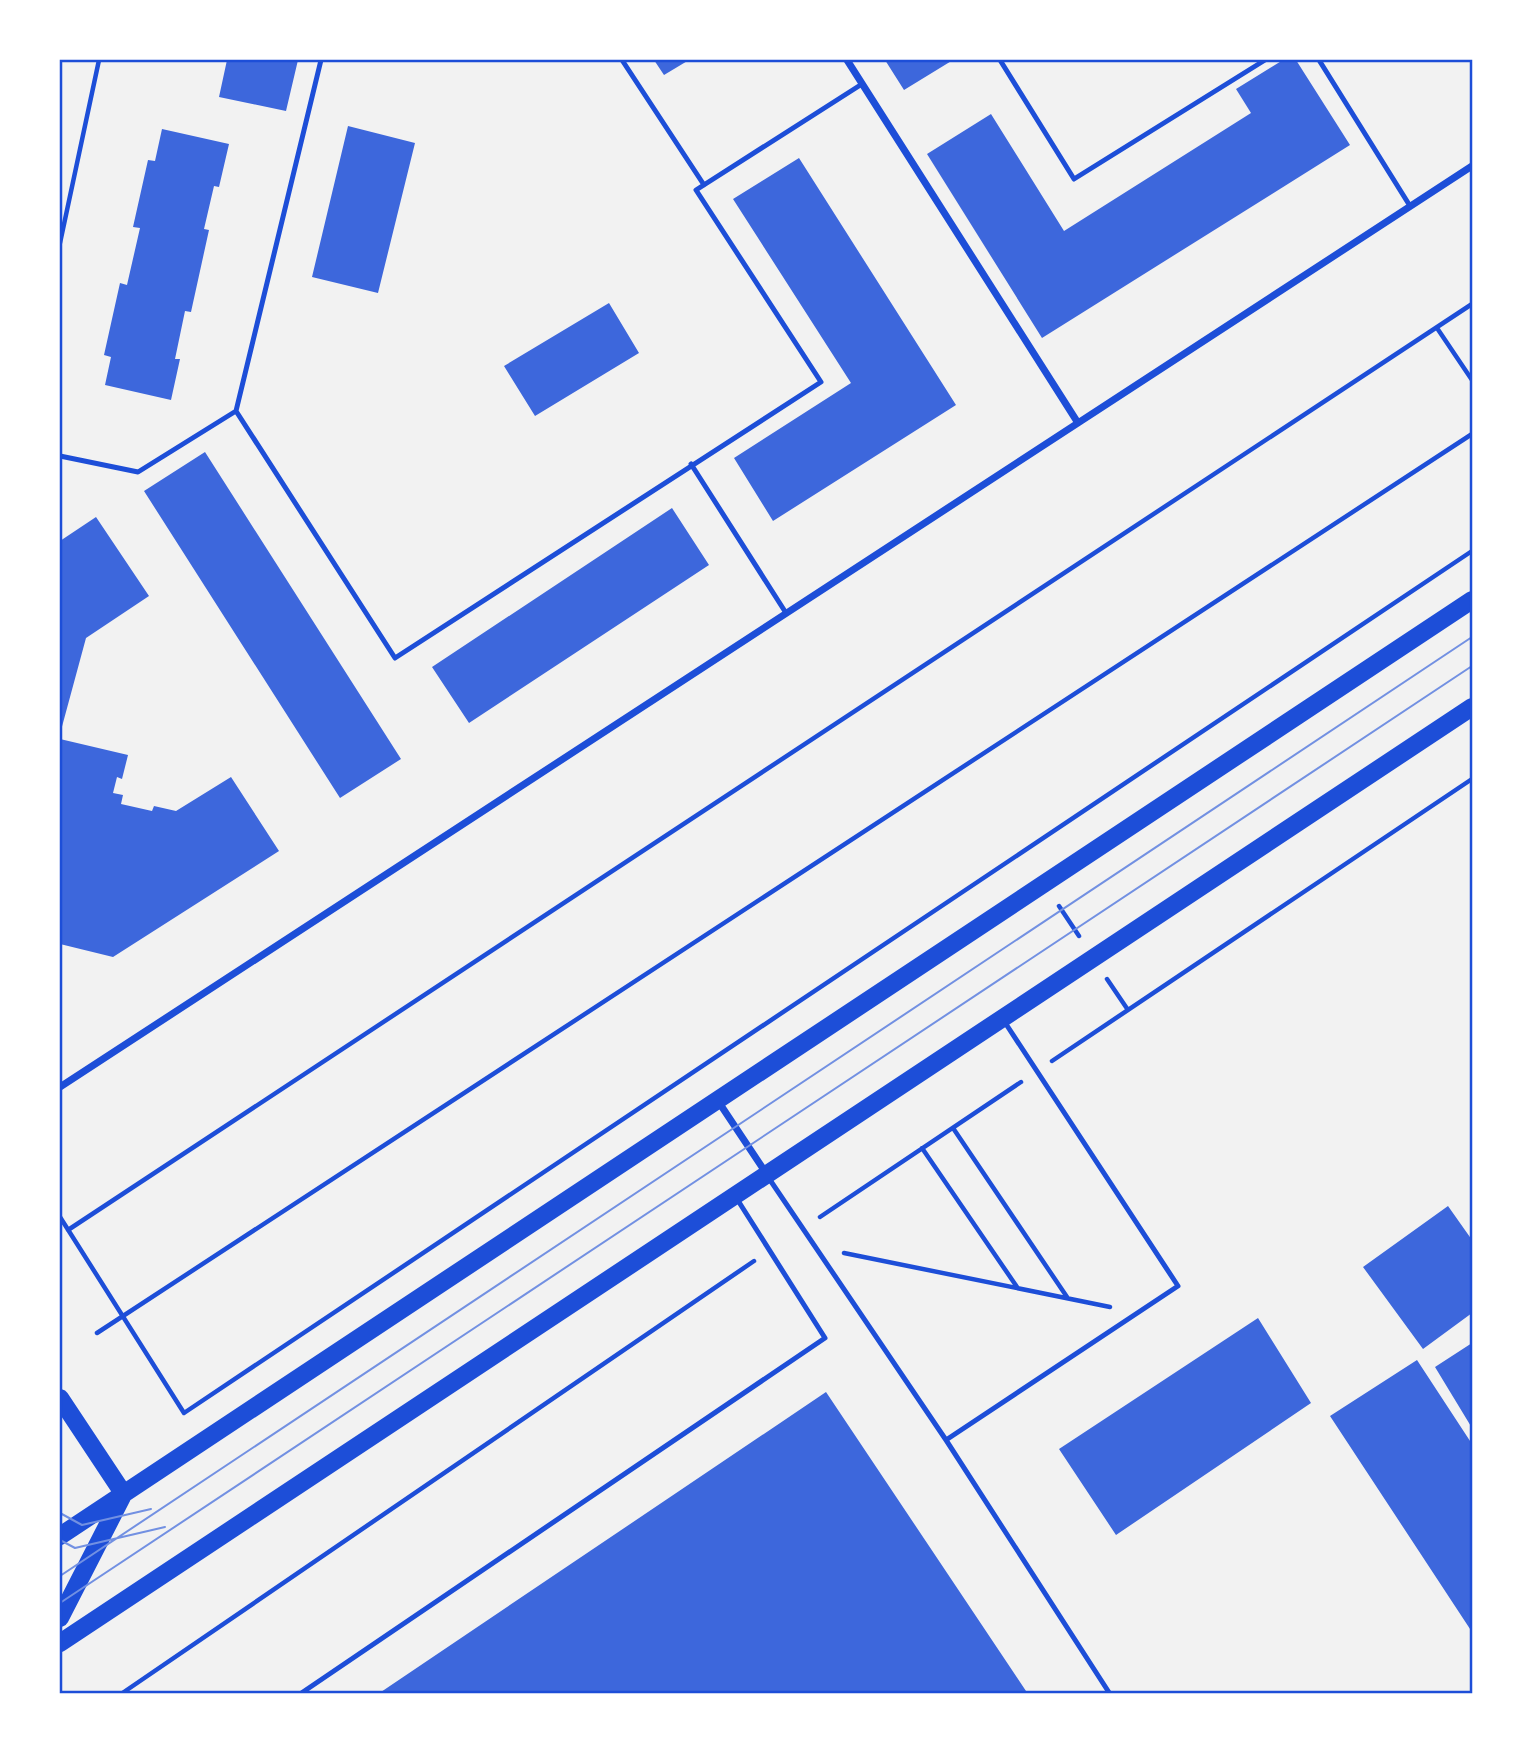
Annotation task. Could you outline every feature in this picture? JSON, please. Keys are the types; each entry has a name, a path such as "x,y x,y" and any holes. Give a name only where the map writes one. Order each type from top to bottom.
{"main road":[{"path":"60,1536 1472,600"},
{"path":"60,1643 1472,708"},
{"path":"60,1398 123,1493"},
{"path":"60,1618 123,1493"}],"street":[{"path":"847,60 1078,423"},
{"path":"60,1087 1472,166"},
{"path":"717,1101 767,1174"}],"lane":[{"path":"60,456 138,472 236,411 321,60"},
{"path":"622,60 704,185"},
{"path":"1000,60 1074,179 1265,60"},
{"path":"1320,60 1410,206"},
{"path":"236,411 396,658 821,382 696,190 862,85"},
{"path":"691,464 786,613"},
{"path":"946,1440 1178,1286 1002,1018"},
{"path":"767,1174 946,1440 1110,1693"},
{"path":"300,1693 825,1338 735,1196"}],"path":[{"path":"60,243 99,60"},
{"path":"68,1230 1472,304"},
{"path":"1437,328 1472,380"},
{"path":"97,1333 1472,434"},
{"path":"60,1217 184,1413 1472,551"},
{"path":"1024,852 1128,1010"},
{"path":"953,1128 1068,1298"},
{"path":"922,1149 1017,1288"},
{"path":"816,1247 1138,1312"}],"building":[{"path":"227,60 298,60 286,111 219,97"},
{"path":"654,60 689,60 664,75"},
{"path":"885,60 953,60 904,90"},
{"path":"1283,60 1296,60 1350,145 1042,338 927,154 991,114 1064,231 1251,113 1236,89"},
{"path":"348,126 415,143 378,293 312,277"},
{"path":"162,129 229,144 219,187 214,186 204,229 209,230 191,312 185,311 175,359 180,359 171,400 105,385 111,357 104,355 120,283 127,285 140,228 133,227 148,160 155,161"},
{"path":"799,158 956,405 773,521 734,458 851,383 733,199"},
{"path":"609,303 639,353 535,416 504,366"},
{"path":"205,452 401,759 340,798 144,491"},
{"path":"672,508 709,565 469,723 432,667"},
{"path":"96,517 149,596 86,638 60,734 60,541"},
{"path":"60,739 128,755 122,779 117,777 113,793 123,795 121,804 152,811 154,806 176,811 231,777 279,851 113,957 60,944"},
{"path":"1448,1206 1472,1240 1472,1313 1423,1349 1363,1267"},
{"path":"1258,1318 1311,1403 1116,1535 1059,1449"},
{"path":"1472,1343 1472,1428 1435,1367"},
{"path":"1417,1360 1472,1444 1472,1632 1330,1416"},
{"path":"826,1392 1028,1694 378,1694"}],"tram line":[{"path":"60,1576 1472,637"},
{"path":"60,1603 1472,666"},
{"path":"60,1513 82,1525 151,1509"},
{"path":"60,1540 75,1548 165,1527"}]}
